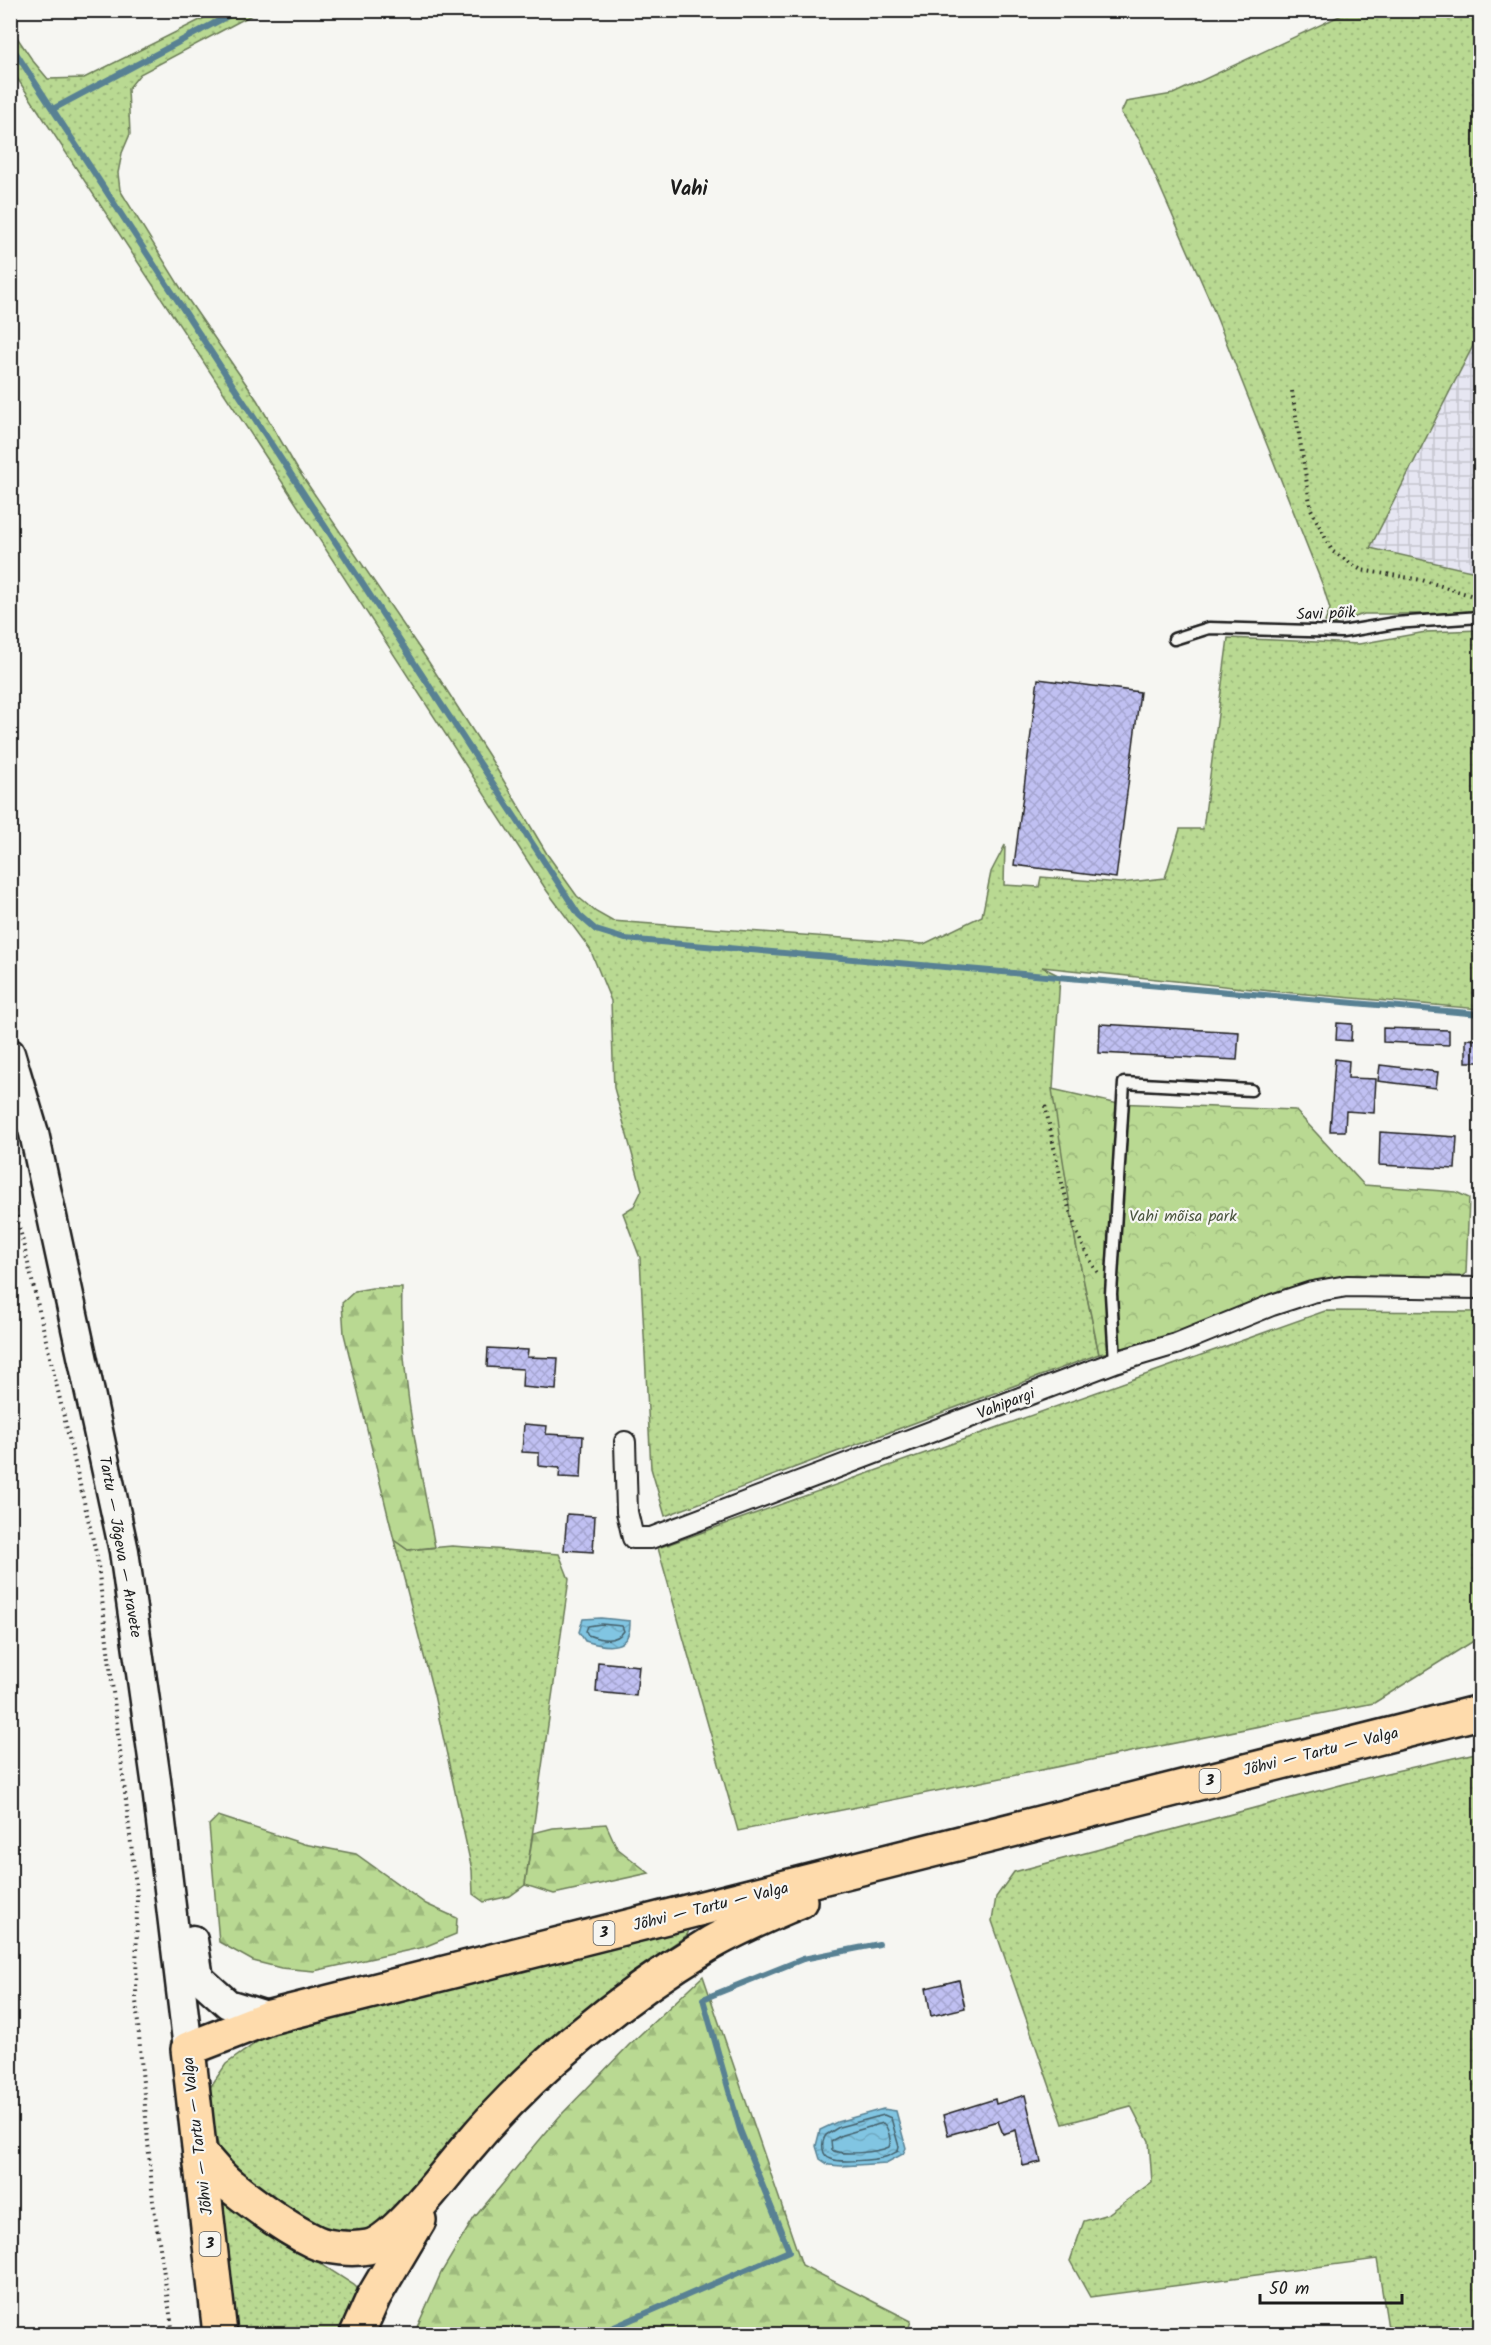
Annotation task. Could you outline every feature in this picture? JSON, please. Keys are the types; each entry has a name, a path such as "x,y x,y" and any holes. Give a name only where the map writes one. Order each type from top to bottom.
{"highway":[{"name":"Jõhvi — Tartu — Valga","path":"220,2334 188,2049 270,2017 1480,1712"},
{"path":"200,2154 230,2186 316,2243 345,2248 370,2247 390,2236 415,2210 477,2135 543,2068 642,1988 707,1946 757,1920 939,1850"},
{"path":"357,2334 374,2296 418,2222 477,2135"}],"main road":[{"name":"Tartu — Jõgeva — Aravete","path":"10,1053 34,1133 124,1551 156,1780 188,2049"},
{"path":"156,1780 174,1807 199,1978 228,2004 270,2017"}],"street":[{"name":"Vahipargi","path":"625,1442 627,1512 633,1538 651,1538 1115,1362 1176,1344 1272,1305 1312,1292 1347,1286 1480,1288"}],"lane":[{"name":"Savi põik","path":"1174,639 1209,628 1342,632 1395,623 1480,617"},
{"path":"1115,1362 1111,1294 1124,1083 1251,1090"}],"path":[{"path":"1293,391 1311,509 1332,551 1361,570 1422,580 1480,600"},
{"path":"1045,1106 1064,1188 1077,1230 1094,1267 1111,1294"},
{"path":"10,1187 97,1557 137,1894 136,2000 153,2201 173,2334"}],"shaded area":[{"path":"1480,332 1480,573 1370,548"}],"green space":[{"path":"218,11 259,11 140,74 128,89 130,134 122,153 118,173 120,190 185,295 257,400 298,470 428,661 489,756 547,854 577,896 596,912 612,921 924,944 982,916 991,872 1005,845 1004,885 1039,887 1041,877 1121,883 1165,878 1180,829 1203,829 1228,638 1359,644 1426,632 1480,630 1480,1009 1271,991 1042,967 1060,976 1053,1089 1076,1244 1099,1354 665,1516 651,1468 640,1258 623,1213 634,1206 642,1190 614,1088 611,1001 590,949 547,891 11,69 10,27 48,79 84,78"},
{"path":"1350,11 1480,11 1480,332 1370,548 1480,573 1480,610 1438,614 1364,614 1334,624 1325,622 1330,609 1323,586 1210,301 1139,139 1121,113 1126,102 1173,94"},
{"name":"Vahi mõisa park","path":"1052,1089 1114,1103 1295,1110 1364,1185 1456,1192 1469,1198 1466,1273 1457,1280 1336,1277 1144,1345 1099,1354 1076,1244"},
{"path":"372,1288 402,1288 407,1386 435,1547 408,1550 394,1540 344,1334 342,1303 355,1291"},
{"path":"1325,1311 1480,1312 1480,1637 1374,1703 738,1831 658,1548"},
{"path":"394,1540 408,1550 452,1546 559,1554 569,1579 525,1885 510,1896 484,1902 473,1894 472,1870 434,1695"},
{"path":"1480,1752 1480,2334 1389,2334 1377,2259 1090,2297 1070,2261 1084,2221 1108,2214 1152,2182 1149,2141 1131,2106 1063,2124 992,1921 996,1897 1014,1872 1378,1775"},
{"path":"218,1816 304,1844 356,1854 426,1904 457,1918 456,1934 424,1947 314,1971 281,1968 253,1961 219,1942 209,1825"},
{"path":"606,1824 617,1848 649,1873 554,1894 525,1885 533,1833 553,1828"},
{"path":"685,1928 689,1930 687,1935 630,1974 545,2042 439,2156 399,2215 381,2226 354,2236 323,2233 264,2192 234,2166 219,2148 210,2117 209,2089 226,2064 264,2037 494,1974"},
{"path":"703,1976 802,2265 911,2321 907,2334 414,2334 441,2273 474,2218 559,2117 629,2045"},
{"path":"226,2203 354,2285 361,2292 344,2334 234,2334 221,2206"}],"water":[{"path":"583,1619 630,1621 626,1638 616,1645 609,1646 585,1641 579,1632"},
{"path":"883,2109 896,2111 906,2148 903,2154 886,2163 842,2166 829,2165 820,2159 816,2146 820,2130 837,2122"}],"building":[{"path":"1038,679 1140,692 1116,878 1014,865"},
{"path":"1337,1023 1352,1024 1351,1041 1336,1040"},
{"path":"1100,1024 1239,1032 1237,1060 1099,1053"},
{"path":"1383,1028 1449,1030 1449,1045 1383,1042"},
{"path":"1466,1039 1480,1040 1480,1062 1466,1062"},
{"path":"1335,1059 1349,1061 1348,1078 1376,1079 1374,1113 1346,1111 1345,1131 1330,1131"},
{"path":"1380,1065 1438,1072 1436,1088 1378,1081"},
{"path":"1380,1132 1457,1137 1455,1169 1379,1165"},
{"path":"488,1348 528,1350 527,1357 558,1358 556,1390 522,1387 523,1369 487,1367"},
{"path":"524,1424 547,1426 546,1434 583,1436 581,1478 559,1477 560,1468 539,1466 539,1453 522,1452"},
{"path":"567,1514 595,1516 593,1552 564,1550"},
{"path":"598,1662 639,1666 636,1696 596,1692"},
{"path":"959,1980 965,2008 931,2016 926,1988"},
{"path":"1025,2095 1041,2162 1023,2166 1016,2130 1003,2134 998,2121 948,2135 943,2115 995,2099 996,2104"}],"waterway":[{"path":"53,109 239,10"},
{"path":"10,44 579,915 596,930 625,939 1480,1014"},
{"path":"598,2334 789,2251 740,2130 703,1999 803,1959 879,1944"}],"district":[{"name":"Vahi","path":"689,190"}]}
